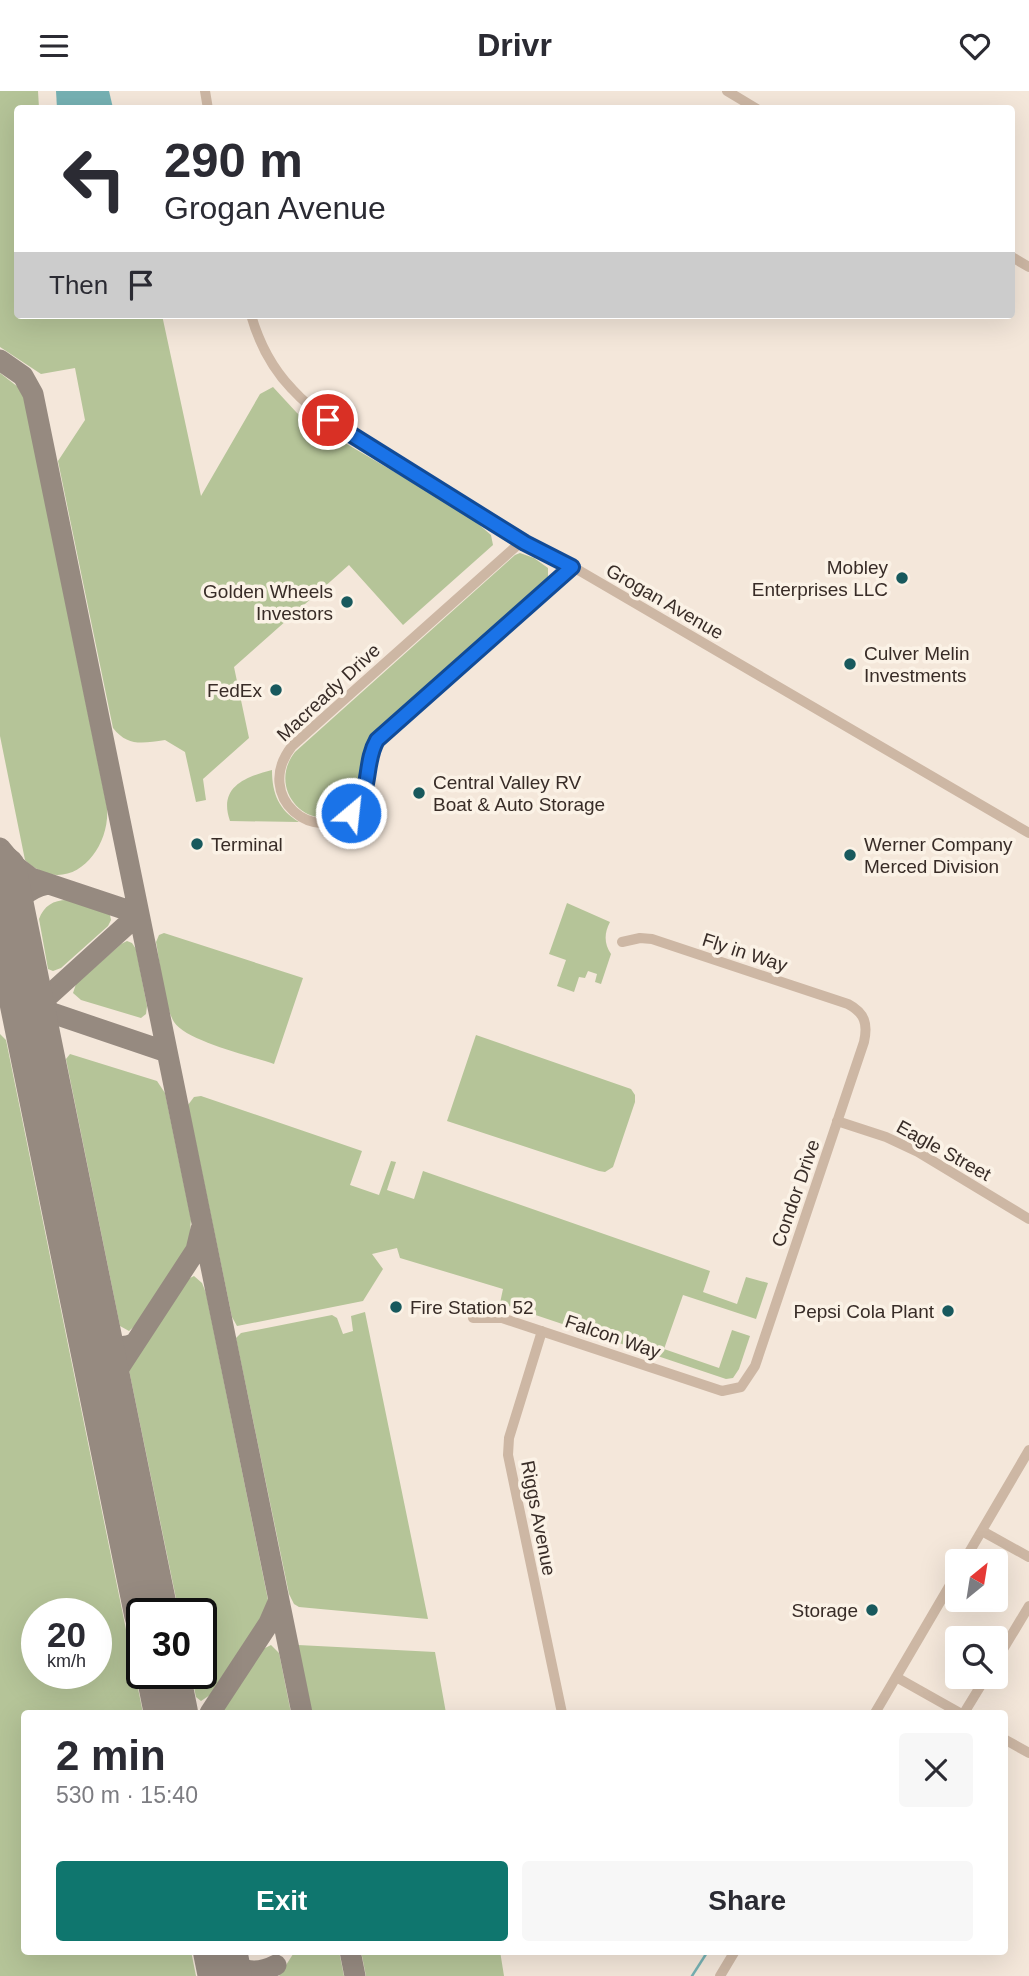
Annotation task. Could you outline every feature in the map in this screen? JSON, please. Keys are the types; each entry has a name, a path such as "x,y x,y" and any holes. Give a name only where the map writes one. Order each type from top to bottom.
{"street":[{"path":"727,91 750,105"},
{"name":"Grogan Avenue","path":"252,319 272,363 291,389 315,410 522,541 572,567 1029,833"},
{"name":"Macready Drive","path":"522,541 292,746 281,765 278,779 280,792 291,810 303,818 326,823 342,819 355,810 364,796 370,756 377,740 572,567"},
{"name":"Fly in Way","path":"622,942 640,938 652,939 855,1008"},
{"name":"Condor Drive","path":"741,1387 755,1366 867,1029 864,1019 855,1008"},
{"name":"Eagle Street","path":"837,1121 886,1137 919,1152 1029,1219"},
{"name":"Falcon Way","path":"473,1318 502,1318 722,1391 741,1387"},
{"name":"Riggs Avenue","path":"542,1331 509,1438 508,1455 561,1710"},
{"path":"971,1549 1029,1450"},
{"path":"982,1531 1029,1557"},
{"path":"876,1710 945,1593"},
{"path":"1008,1641 1029,1606"},
{"path":"896,1677 956,1710"},
{"path":"964,1710 978,1689"},
{"path":"1008,1741 1029,1753"},
{"path":"720,1976 733,1955"}],"green space":[{"path":"0,91 38,91 39,105 14,105 14,319 163,319 201,496 260,394 273,387 297,413 316,426 468,515 491,535 493,545 403,625 349,565 234,667 249,738 203,779 206,800 196,802 185,752 165,740 143,743 130,741 113,728 58,461 85,420 75,368 41,374 0,347"},
{"path":"0,373 18,387 24,398 107,807 102,840 94,854 70,873 56,875 41,871 25,860 0,736"},
{"path":"520,553 534,558 548,568 548,579 374,734 365,754 358,792 346,808 333,816 319,817 296,805 285,781 287,767 295,752"},
{"path":"272,770 273,787 278,800 286,812 299,822 230,821 228,800 236,785 252,776"},
{"path":"70,900 105,912 110,915 111,920 108,926 61,968 53,971 48,969 39,919 51,904"},
{"path":"567,903 610,922 606,938 611,954 601,984 595,982 597,974 588,971 585,978 579,977 574,992 557,986 566,960 549,954"},
{"path":"164,933 303,978 274,1064 205,1042 174,1022 165,995 156,942 159,935"},
{"path":"127,941 136,949 147,1006 146,1014 141,1018 81,1000 73,993 76,984"},
{"path":"0,1034 6,1040 126,1629 126,1689 138,1689 142,1710 21,1710 21,1955 192,1955 196,1976 0,1976"},
{"path":"476,1035 631,1089 635,1102 613,1167 605,1172 599,1171 447,1121"},
{"path":"70,1054 157,1081 165,1093 191,1219 189,1246 137,1324 129,1331 120,1326 66,1059"},
{"path":"201,1096 362,1151 350,1185 379,1195 391,1161 396,1162 387,1190 414,1199 423,1171 710,1271 703,1292 737,1304 746,1277 768,1283 756,1319 683,1295 664,1349 719,1368 732,1330 750,1336 739,1369 733,1378 726,1379 500,1303 503,1289 400,1258 397,1248 372,1254 383,1269 363,1301 237,1326 232,1317 188,1105 194,1097"},
{"path":"194,1276 202,1283 206,1293 268,1600 263,1615 217,1684 217,1598 176,1598 129,1370 188,1279"},
{"path":"365,1312 428,1619 299,1607 294,1604 289,1594 236,1338 241,1333 332,1315 337,1318 343,1334 353,1331 351,1316"},
{"path":"271,1645 279,1653 290,1710 222,1710 261,1650"},
{"path":"298,1645 435,1652 445,1710 311,1710"},
{"path":"194,1689 214,1689 201,1701 196,1697"},
{"path":"292,1955 340,1955 344,1976 279,1976"},
{"path":"362,1955 501,1955 504,1976 366,1976"}],"water":[{"path":"56,91 109,91 112,105 57,105"}],"waterway":[{"path":"692,1976 705,1955"}],"taxiway":[{"path":"0,360 23,376 33,394 301,1710"},
{"path":"0,848 15,866 31,878 139,914"},
{"path":"11,927 14,910 21,898 33,889 48,884"},
{"path":"36,1049 35,1021 45,999 131,921 137,904"},
{"path":"20,969 32,997 52,1013 167,1052"},
{"path":"110,1411 109,1394 115,1374 196,1250 201,1229"},
{"path":"91,1316 102,1336 113,1345 119,1347 135,1343"},
{"path":"212,1710 269,1623 279,1600"},
{"path":"167,1691 181,1710"},
{"path":"225,1955 233,1964 246,1970 260,1970 276,1965"},
{"path":"351,1955 355,1976"}],"runway":[{"path":"0,872 148,1598"},
{"path":"166,1689 170,1710"},
{"path":"221,1955 225,1976"}],"place":[{"name":"Mobley Enterprises LLC","path":"902,578"},
{"name":"Golden Wheels Investors","path":"347,602"},
{"name":"Culver Melin Investments","path":"850,664"},
{"name":"FedEx","path":"276,690"},
{"name":"Central Valley RV Boat & Auto Storage","path":"419,793"},
{"name":"Terminal","path":"197,844"},
{"name":"Werner Company Merced Division","path":"850,855"},
{"name":"Fire Station 52","path":"396,1307"},
{"name":"Pepsi Cola Plant","path":"948,1311"},
{"name":"Storage","path":"872,1610"}],"route":[{"path":"328,420 525,543 572,567 377,740 370,756 364,796 351,813"}]}
